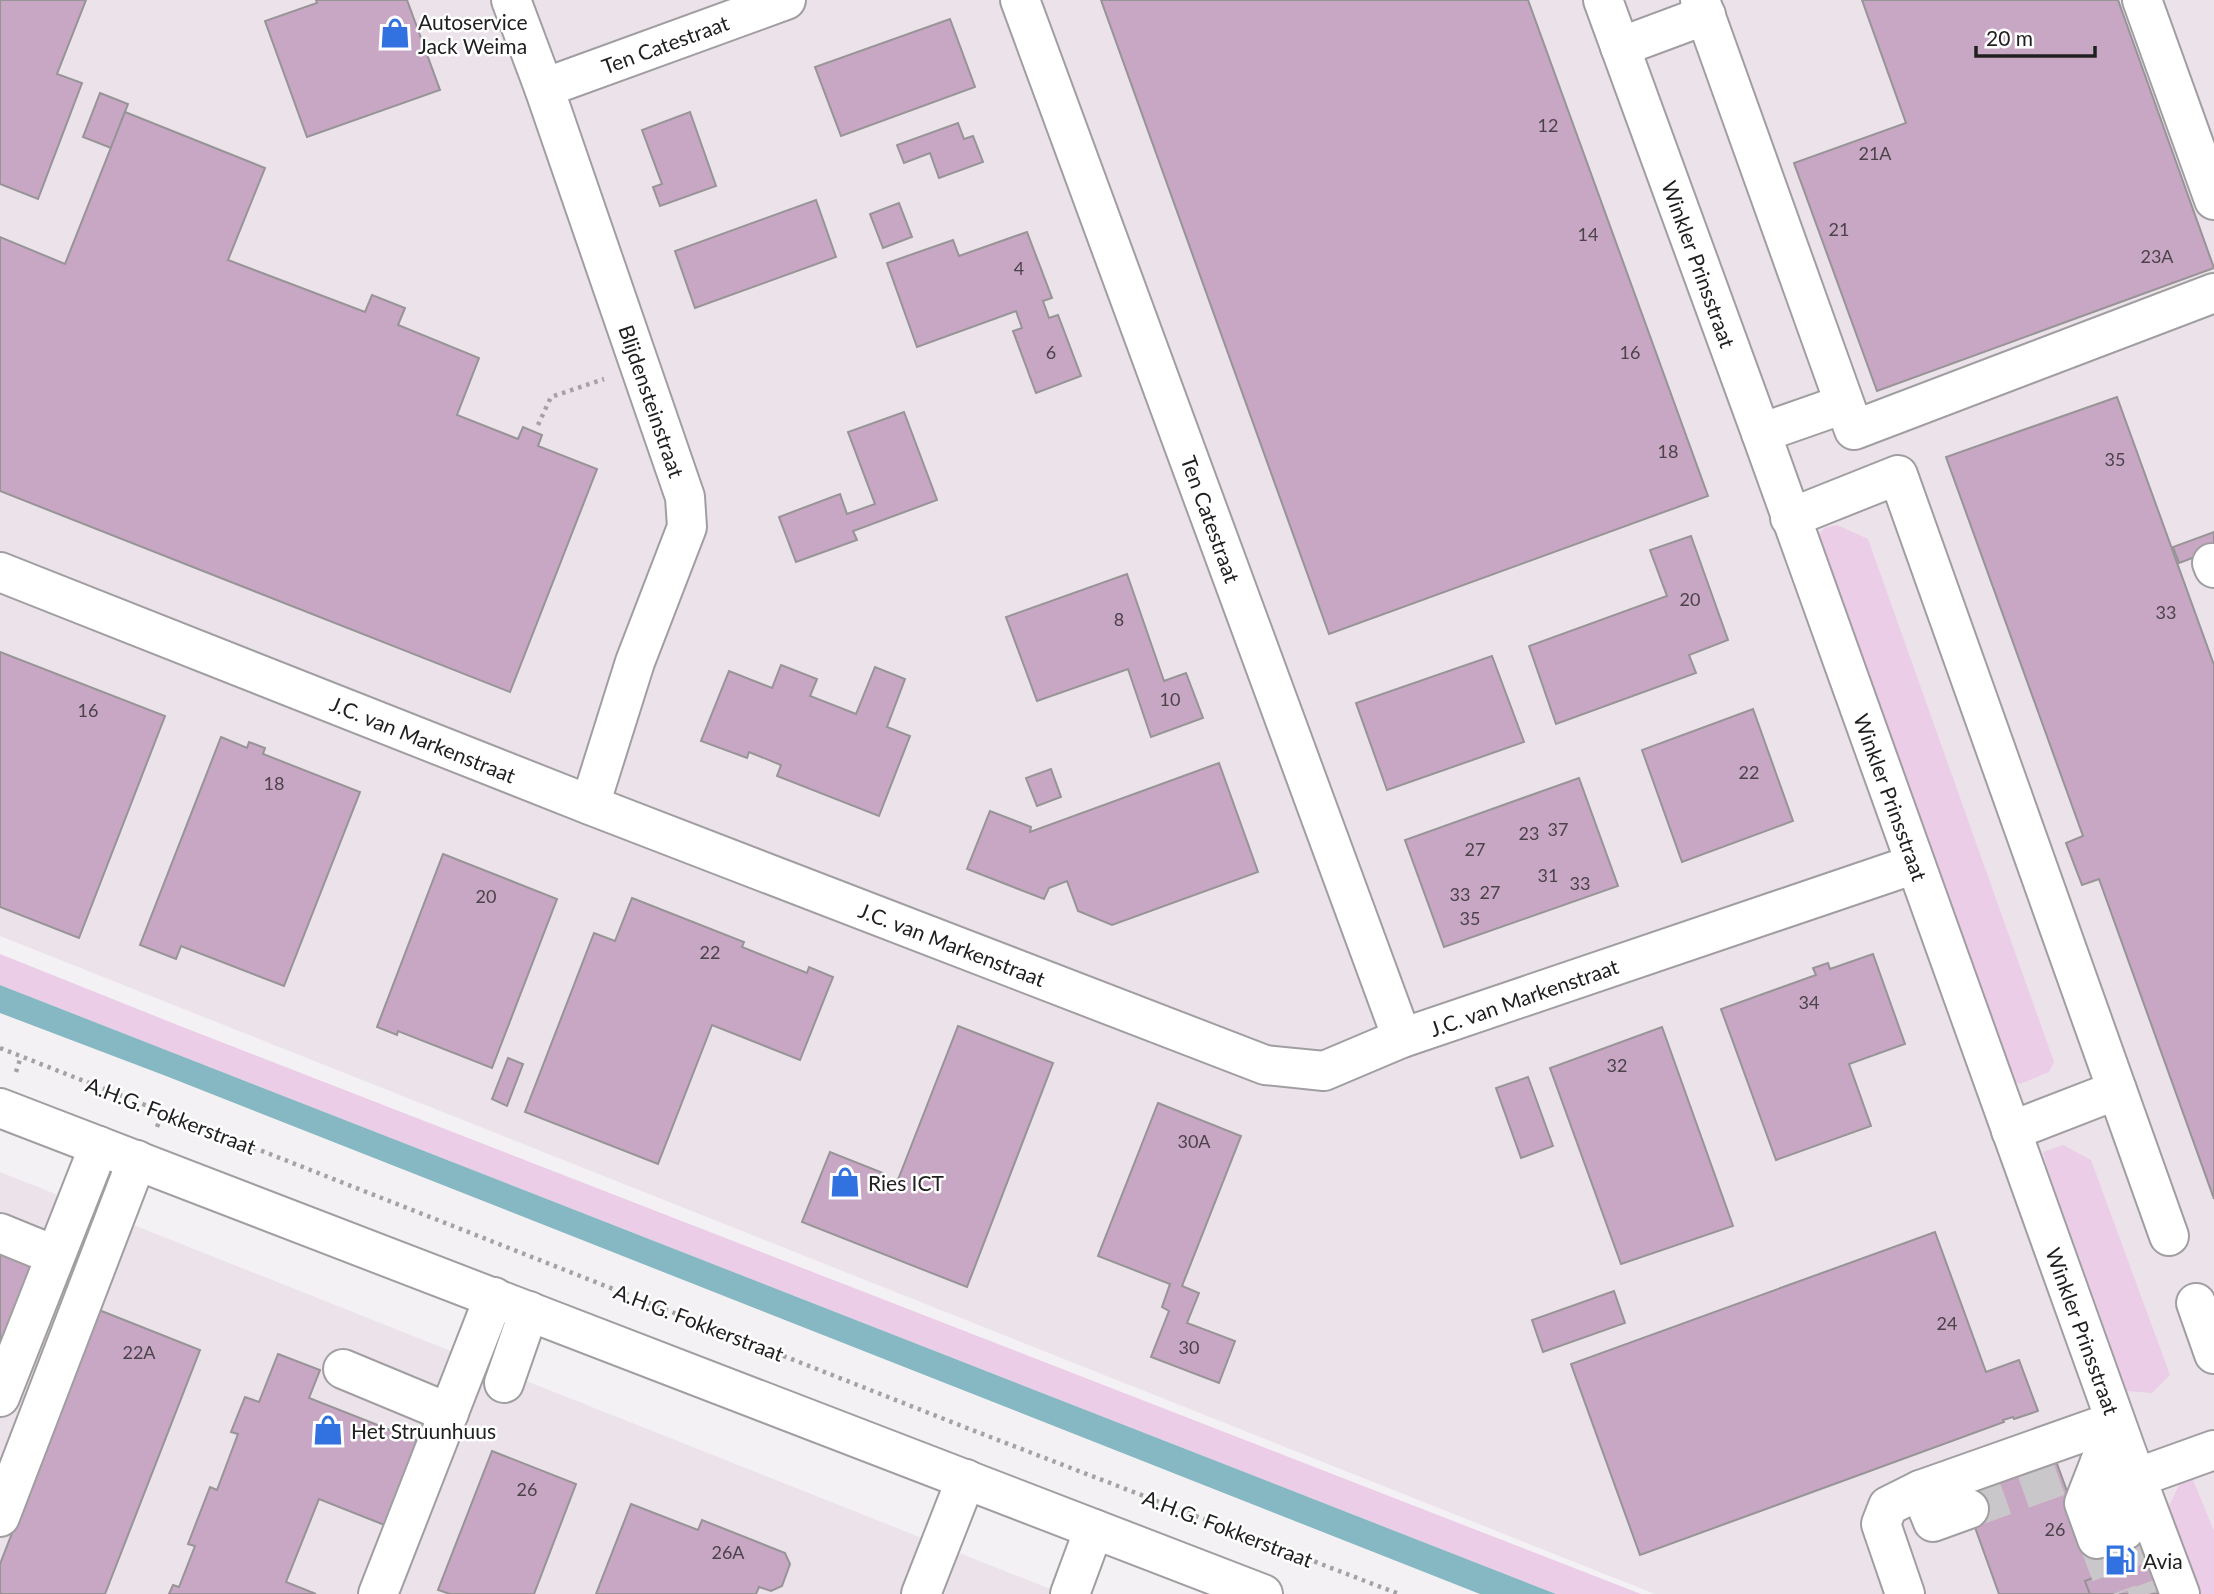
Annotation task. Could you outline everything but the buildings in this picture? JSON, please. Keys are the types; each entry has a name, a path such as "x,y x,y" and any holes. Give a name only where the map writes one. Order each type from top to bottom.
{"street":[{"name":"Blijdensteinstraat","path":"511,0 685,497 687,527 635,662 590,805"},
{"name":"Ten Catestraat","path":"544,88 786,0"},
{"name":"Ten Catestraat","path":"1020,0 1402,1038"},
{"name":"Winkler Prinsstraat","path":"1603,0 2011,1131 2120,1454 2180,1594"},
{"path":"2142,0 2214,200"},
{"path":"1620,47 1703,8 1854,430 2214,293"},
{"path":"1761,433 1844,404"},
{"path":"1790,518 1898,475 2169,1236"},
{"name":"J.C. van Markenstraat","path":"0,572 590,805 1265,1065 1324,1071 1402,1038 1916,864"},
{"path":"2011,1131 2117,1090"},
{"path":"0,1108 1263,1594"},
{"path":"0,1397 99,1146"},
{"path":"0,1517 137,1160"},
{"path":"0,1233 54,1255"},
{"path":"2196,1303 2214,1354"},
{"path":"503,1382 511,1304"},
{"path":"378,1594 449,1413 511,1304"},
{"path":"343,1369 449,1413"},
{"path":"1905,1594 1881,1524 1888,1506 1920,1490 2120,1454 2214,1450"},
{"path":"2061,1476 2120,1454"},
{"path":"2111,1535 2120,1454"},
{"path":"921,1594 966,1479"},
{"path":"1920,1490 1933,1522 1969,1509"},
{"path":"1070,1594 1094,1529"}],"path":[{"path":"538,425 551,397 640,366"},
{"name":"A.H.G. Fokkerstraat","path":"0,1048 947,1420 1399,1594"}],"shaded area":[{"path":"0,0 2214,0 2214,1594 1655,1594 0,936"},
{"path":"1837,525 1868,539 2054,1062 2049,1072 2020,1084 2008,1080 1816,539 1824,528"},
{"path":"0,954 1641,1594 1556,1594 0,985"},
{"path":"2063,1145 2091,1160 2170,1375 2152,1393 2127,1391 2043,1152"},
{"path":"0,1172 1063,1594 0,1594"},
{"path":"2191,1475 2214,1531 2214,1594 2201,1594 2169,1506 2180,1483"}],"water":[{"path":"0,985 1556,1594 1480,1594 0,1013"}],"tunnel":[{"path":"1969,1509 2061,1476"},
{"path":"2125,1530 2149,1594"},
{"path":"2097,1539 2118,1594"}],"place":[{"name":"Autoservice Jack Weima","path":"395,33"},
{"name":"Ries ICT","path":"845,1182"},
{"name":"Het Struunhuus","path":"328,1430"},
{"name":"Avia","path":"2120,1560"}]}
